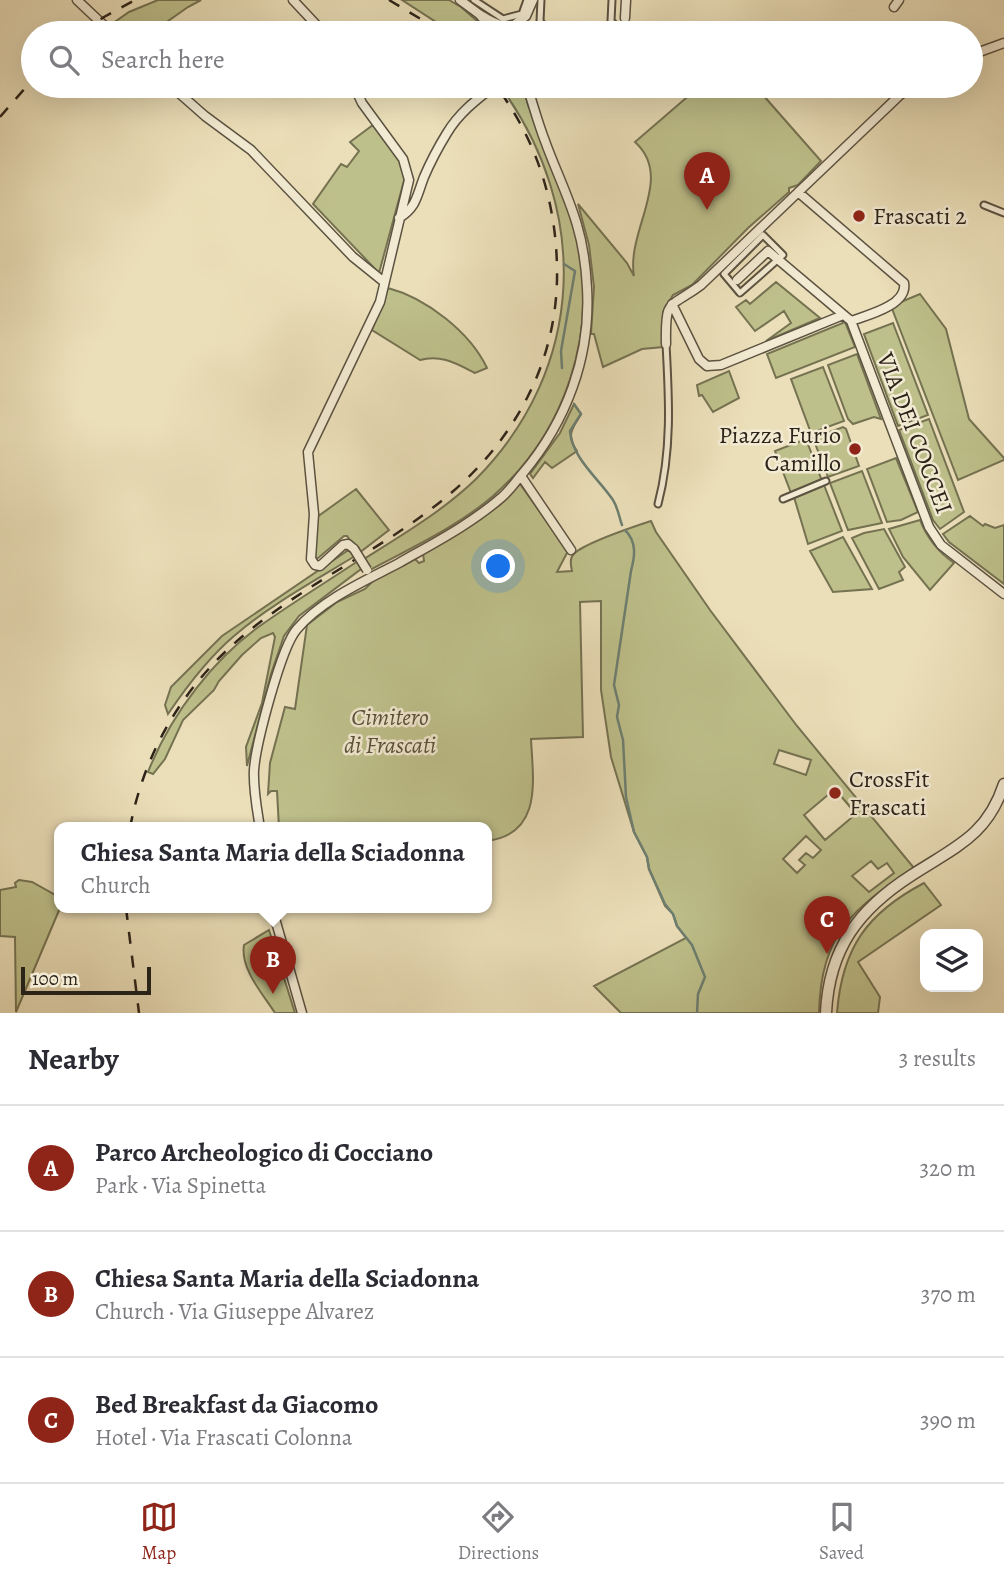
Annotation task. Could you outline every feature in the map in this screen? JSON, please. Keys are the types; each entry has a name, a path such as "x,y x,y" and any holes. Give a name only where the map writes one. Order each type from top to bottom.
{"street":[{"path":"77,0 99,21"},
{"path":"293,0 313,21"},
{"path":"460,0 492,21"},
{"path":"474,0 503,19 522,14 527,0"},
{"path":"520,21 526,16 533,0"},
{"path":"533,0 535,21"},
{"path":"540,21 541,0"},
{"path":"611,21 612,0"},
{"path":"625,18 626,0"},
{"path":"479,14 485,21"},
{"path":"983,51 1004,43"},
{"path":"185,98 251,150 353,257 384,282"},
{"path":"361,98 402,159 409,180 407,195 399,218 380,302 308,452 314,513 311,559 315,565 320,566 343,545 348,544 369,574"},
{"path":"399,218 411,211 424,178 447,134 462,112 479,98"},
{"path":"259,822 254,780 256,754 287,645 293,633 369,574 483,512 504,495 542,451 562,416 574,387 584,344 587,299 578,226 544,140 532,98"},
{"path":"658,504 666,474 670,408 666,319 672,304 701,285 897,98"},
{"path":"672,304 701,363 714,367 733,365 842,316 890,304 902,296 904,282 798,192"},
{"path":"984,205 1004,213"},
{"path":"763,235 783,255 778,260 740,293 724,274 763,235"},
{"path":"737,280 768,251 842,316"},
{"name":"VIA DEI COCCEI","path":"842,316 857,337 929,527 941,545 1004,594"},
{"path":"520,476 571,550"},
{"path":"783,499 826,481"},
{"path":"827,1013 834,965 841,946 855,925 883,896 976,834 989,819 1004,784"},
{"path":"273,913 302,1013"}],"green space":[{"path":"158,0 201,0 168,21 116,21 129,12"},
{"path":"402,0 449,0 477,21 434,21"},
{"path":"508,98 526,98 561,189 577,241 583,311 579,346 570,380 557,412 539,443 518,471 493,496 449,527 370,570 364,559 450,502 476,479 512,435 539,388 556,339 563,287 561,236 550,184 530,134"},
{"path":"686,98 766,98 821,161 798,185 789,188 789,192 748,228 692,285 673,295 663,312 663,347 642,349 603,367 594,334 591,334 594,287 589,245 578,204 627,263 634,276 633,259 650,188 651,172 646,156 635,142"},
{"path":"373,125 401,163 405,177 379,273 313,204 341,164 347,167 359,151 350,142"},
{"path":"776,282 820,318 766,341 791,323 784,311 755,331 736,307 746,300 750,304"},
{"path":"388,288 417,300 445,318 470,342 487,368 475,373 442,359 420,360 372,330"},
{"path":"920,294 946,329 969,419 1004,458 958,480 891,306"},
{"path":"845,322 855,347 776,378 767,354"},
{"path":"893,323 928,415 898,426 864,334"},
{"path":"857,354 881,419 874,417 853,424 848,419 828,365"},
{"path":"823,367 844,421 811,433 791,379"},
{"path":"729,371 739,398 713,412 702,395 699,396 697,385"},
{"path":"574,404 581,414 571,436 577,451 552,468 545,462 533,478 530,474 560,433"},
{"path":"929,419 964,512 940,529 933,520 899,430"},
{"path":"843,427 859,466 828,477 813,438"},
{"path":"806,439 822,481 791,493 775,451"},
{"path":"896,458 918,512 901,520 887,522 867,469"},
{"path":"862,471 882,523 848,530 830,483"},
{"name":"Cimitero di Frascati","path":"520,484 568,551 557,572 572,571 572,557 586,546 651,521 710,610 797,726 914,868 873,897 844,926 826,963 819,1013 621,1013 594,986 686,938 677,926 673,914 665,906 649,869 647,857 634,832 611,757 601,690 601,601 580,602 583,737 531,739 531,803 518,828 492,840 492,822 279,822 277,791 268,794 270,763 285,707 295,709 307,625 337,602 365,589 374,580 414,558 419,563 424,561 423,553 500,502","holes":["779,750 811,760 806,775 774,764","835,789 856,814 825,840 804,815","806,836 821,850 813,858 806,853 799,860 805,865 797,873 783,859","871,861 878,869 887,863 894,873 869,892 852,876"]},
{"path":"824,485 842,531 808,544 794,497"},
{"path":"356,489 389,530 359,553 347,536 344,536 317,559 314,556 317,517"},
{"path":"970,516 983,526 985,524 995,528 1004,525 1004,584 949,542 943,534"},
{"path":"920,520 934,544 954,563 930,590 903,557 889,529"},
{"path":"884,529 905,567 899,572 903,580 879,589 852,538"},
{"path":"843,537 872,589 833,592 810,551"},
{"path":"347,551 351,551 355,556 277,604 224,645 198,673 168,714 165,705 171,687 222,636"},
{"path":"358,561 361,569 299,616 284,636 271,674 247,766 246,747 262,703 275,637 273,633 261,638 242,655 214,690 183,720 165,759 153,774 148,772 182,708 230,651 267,621"},
{"path":"19,880 32,882 54,894 54,913 58,913 16,1012 15,937 0,936 0,890 16,887 15,883"},
{"path":"924,883 941,905 858,962 880,997 878,1013 837,1013 845,969 861,935 887,907"},
{"path":"269,930 295,1013 275,1013 245,963 244,945"}],"waterway":[{"path":"562,368 561,351 575,271 564,264"},
{"path":"574,404 581,414 570,431 575,450 613,500 622,525"},
{"path":"625,530 632,539 634,555 614,685 619,705 617,717 623,740 626,797 634,832 647,857 649,869 677,926 692,945 705,977 698,994 697,1013"}],"railway":[{"path":"98,21 135,0"},
{"path":"389,0 424,21"},
{"path":"0,117 21,93"},
{"path":"131,822 136,800 156,747 185,698 222,655 282,606 437,505 471,474 502,439 528,396 541,366 554,318 557,285 556,243 548,195 533,149 504,98"},
{"path":"127,913 139,1013"}],"place":[{"name":"Parco Archeologico di Cocciano","path":"707,210"},
{"name":"Frascati 2","path":"859,216"},
{"name":"Piazza Furio Camillo","path":"855,449"},
{"name":"CrossFit Frascati","path":"835,793"},
{"name":"Bed Breakfast da Giacomo","path":"827,954"},
{"name":"Chiesa Santa Maria della Sciadonna","path":"273,994"}]}
